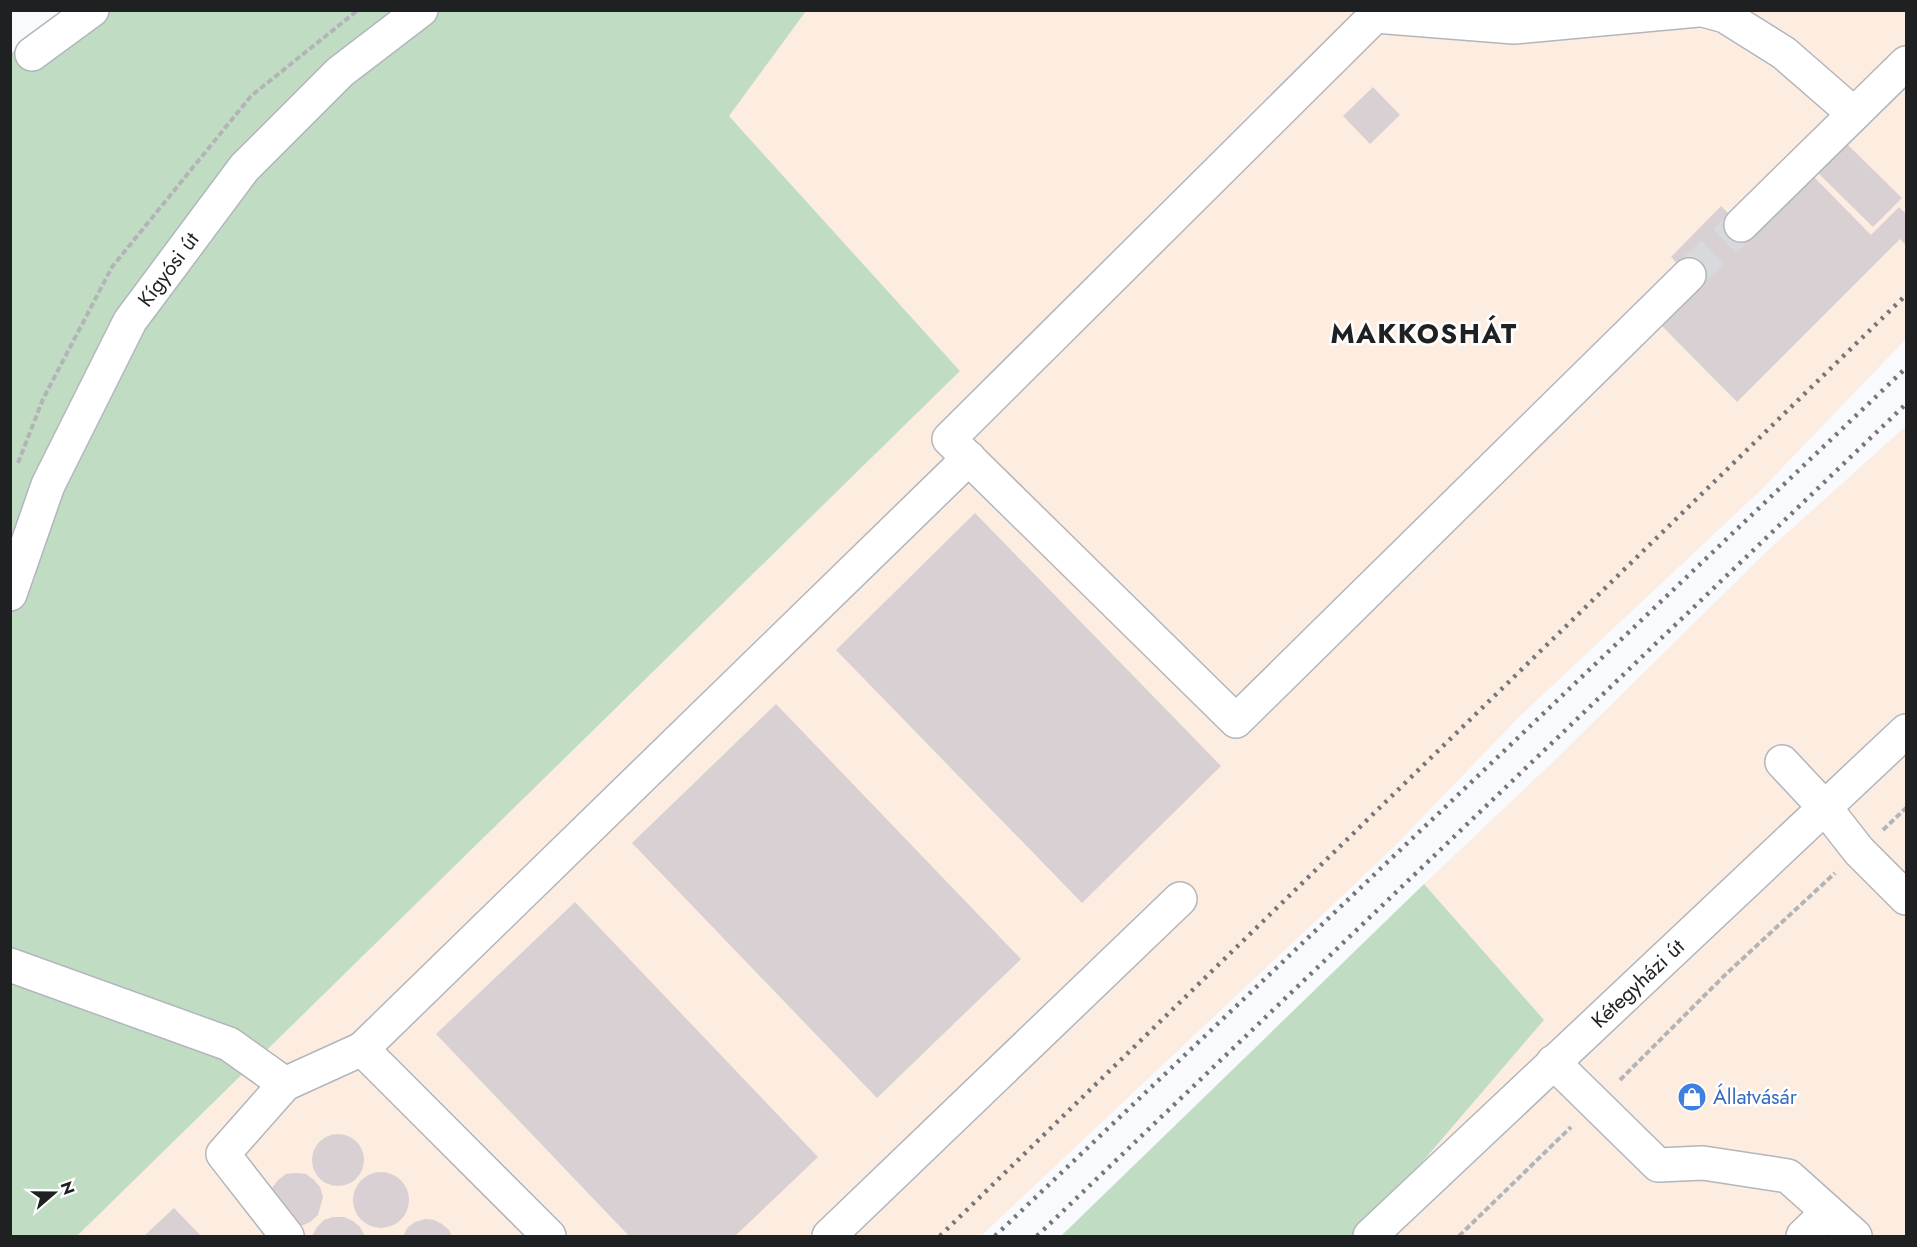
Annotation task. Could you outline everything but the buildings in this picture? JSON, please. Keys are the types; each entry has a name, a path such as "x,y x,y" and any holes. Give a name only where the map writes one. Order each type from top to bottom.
{"street":[{"path":"32,54 92,10"},
{"name":"Kígyósi út","path":"10,594 48,484 130,321 244,168 340,72 421,10"},
{"path":"1689,275 1236,722 949,439 1378,13 1514,27 1701,10 1725,16 1784,53 1854,114"},
{"path":"1740,225 1906,63"},
{"path":"287,1236 223,1154 285,1084 362,1048 969,458"},
{"name":"Kétegyházi út","path":"1370,1236 1553,1062 1826,809 1906,731"},
{"path":"1782,762 1826,809 1859,851 1906,898"},
{"path":"829,1236 1180,899"},
{"path":"10,965 229,1044 285,1084"},
{"path":"362,1048 549,1236"},
{"path":"1553,1062 1658,1165 1703,1163 1788,1176 1855,1236"},
{"path":"1803,1236 1828,1212"}],"path":[{"path":"1459,1236 1725,975 1906,808"}],"shaded area":[{"path":"806,11 1906,11 1906,339 1762,489 1518,718 1392,849 981,1236 77,1236 960,371 728,115"},
{"path":"1906,426 1906,1236 1359,1236 1544,1020 1424,884 1555,760 1766,552"}],"green space":[{"path":"71,11 806,11 729,116 960,371 77,1236 11,1236 10,54"},
{"path":"1424,884 1544,1020 1359,1236 1061,1236"}],"tunnel":[{"path":"1689,275 1741,225"}],"railway":[{"path":"940,1236 1906,295"},
{"path":"995,1236 1906,368"},
{"path":"1037,1236 1906,404"}],"place":[{"name":"Állatvásár","path":"1692,1097"}],"district":[{"name":"MAKKOSHÁT","path":"1424,334"}]}
